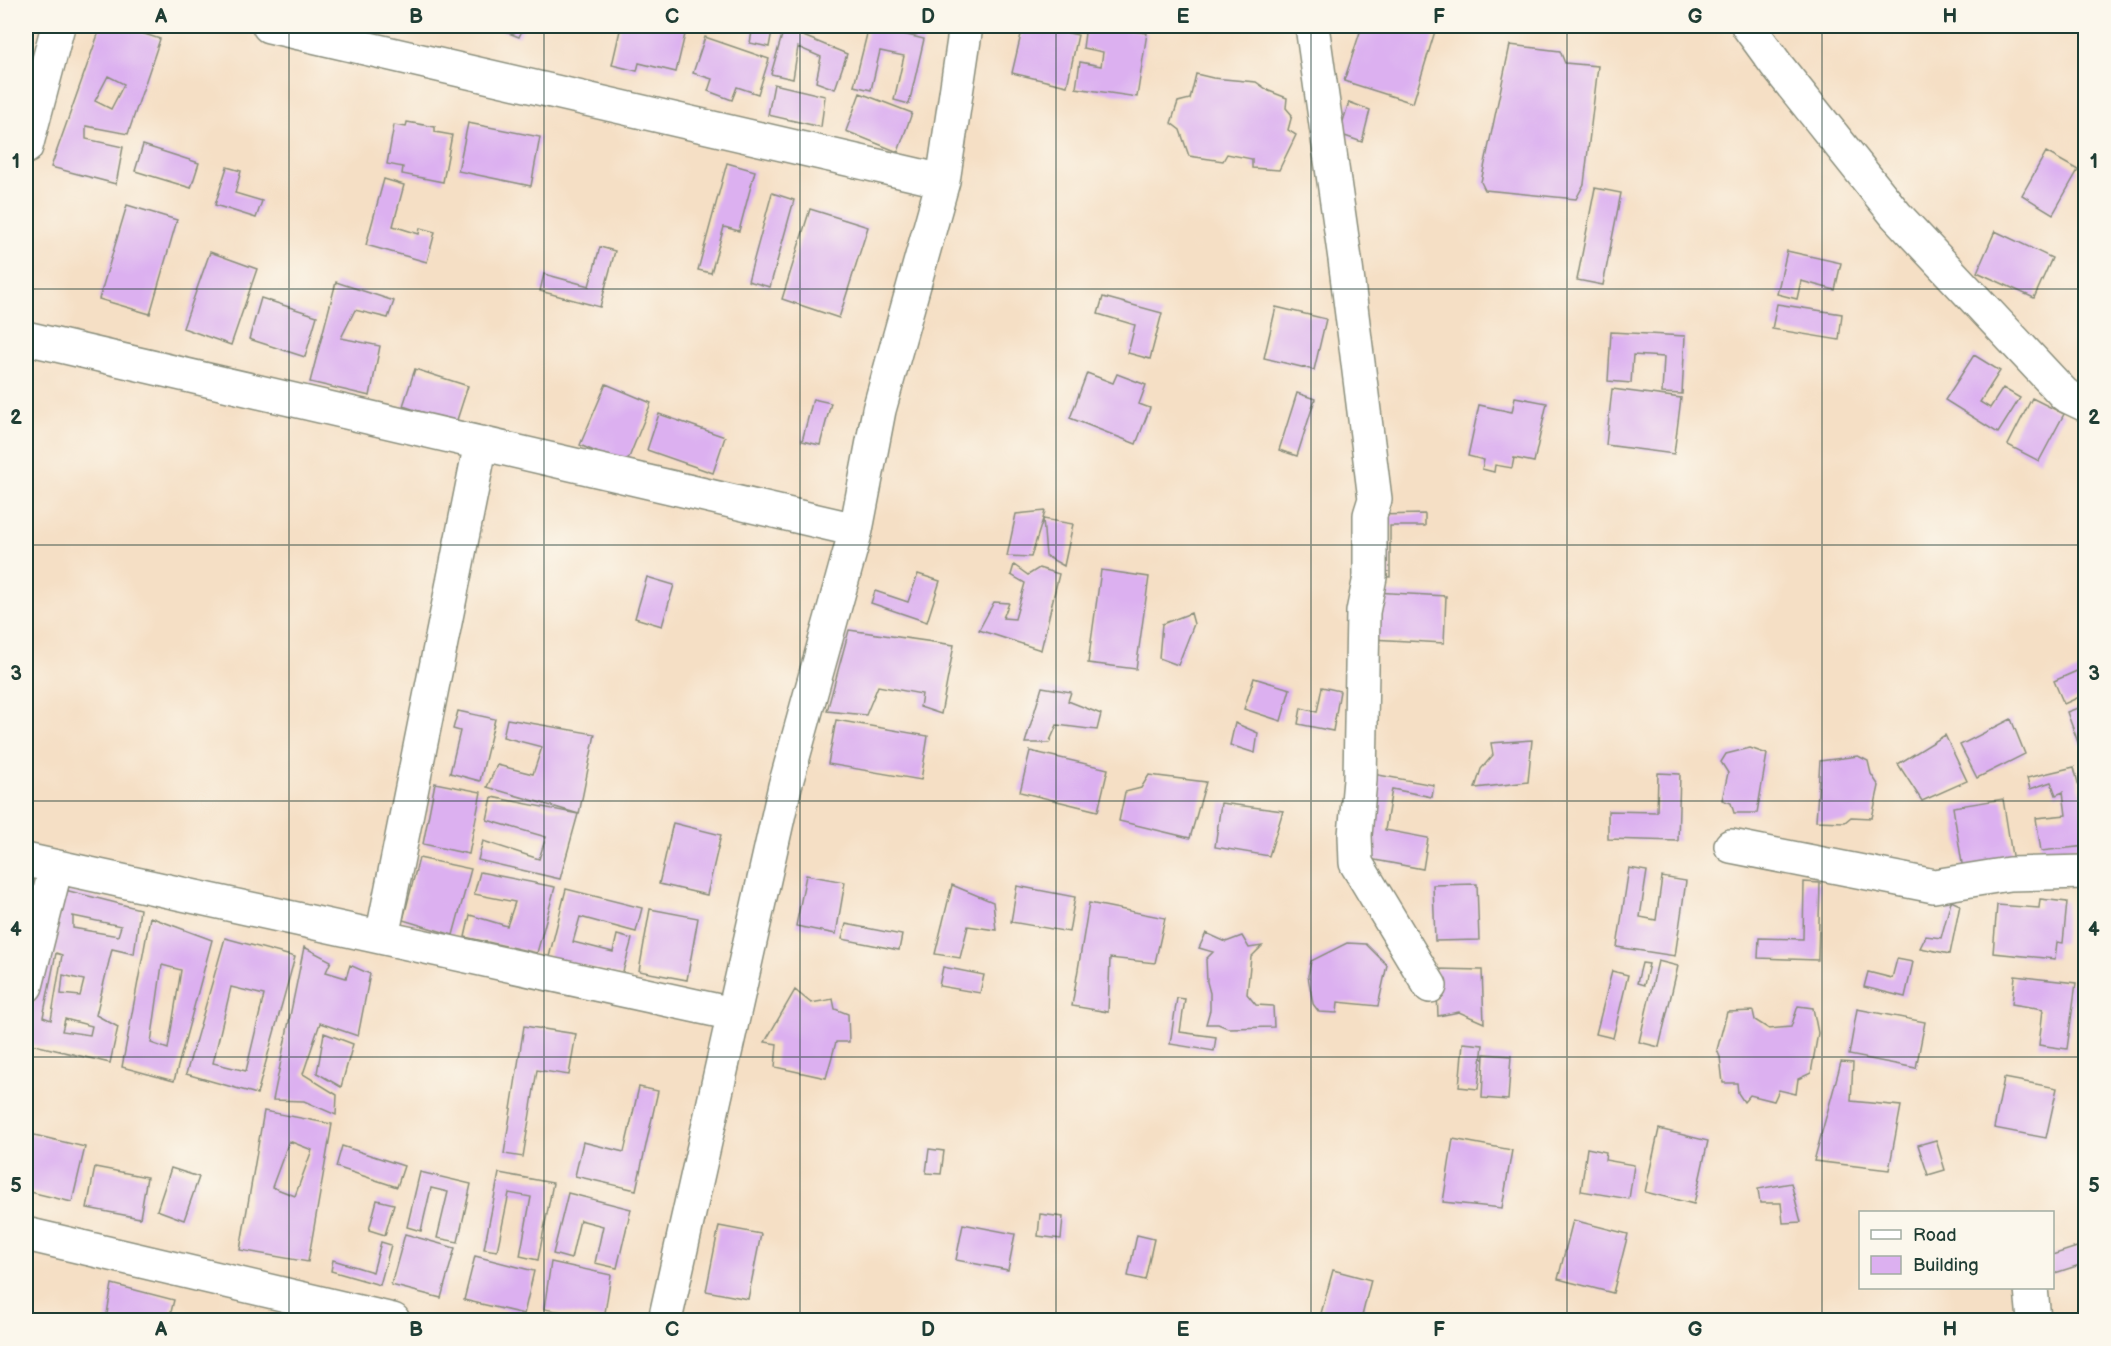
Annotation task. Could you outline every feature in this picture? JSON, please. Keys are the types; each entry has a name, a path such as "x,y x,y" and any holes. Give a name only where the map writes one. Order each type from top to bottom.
{"street":[{"path":"26,147 58,26"},
{"path":"269,26 943,181"},
{"path":"665,1320 785,786 856,530 879,410 943,181 966,26"},
{"path":"1312,26 1375,499 1370,515 1370,577 1363,612 1356,863 1430,986"},
{"path":"1748,26 1896,215 2066,395 2085,405"},
{"path":"26,338 856,530"},
{"path":"382,937 481,443"},
{"path":"1731,846 1934,886 2009,874 2085,872"},
{"path":"26,986 41,863 734,1014"},
{"path":"26,1234 393,1320"},
{"path":"2031,1289 2034,1320"}],"building":[{"path":"101,26 120,26 160,39 128,134 86,126 86,139 123,147 116,184 51,167","holes":["108,76 124,84 111,109 95,101"]},
{"path":"490,26 524,26 519,37"},
{"path":"621,26 687,26 676,72 639,63 637,71 612,65"},
{"path":"709,26 732,26 731,31"},
{"path":"753,26 773,26 769,47 750,43"},
{"path":"869,26 924,39 909,104 894,100 904,56 880,51 871,90 854,86"},
{"path":"1023,26 1037,26 1078,35 1067,86 1012,73"},
{"path":"1073,26 1098,26 1147,33 1137,97 1076,88 1080,62 1101,66 1103,52 1083,48 1085,33 1072,32"},
{"path":"1362,26 1436,28 1413,103 1344,81"},
{"path":"784,28 847,54 835,89 816,82 821,57 798,47 793,79 771,74"},
{"path":"705,37 769,59 758,94 737,87 732,100 708,91 712,79 693,73"},
{"path":"1510,45 1560,51 1565,63 1598,66 1584,184 1576,199 1485,190 1481,182"},
{"path":"1196,74 1256,82 1269,91 1287,98 1286,108 1292,115 1288,130 1296,135 1279,170 1252,168 1252,159 1227,154 1223,161 1189,156 1180,130 1171,123 1178,102 1190,99"},
{"path":"774,84 825,96 821,127 768,115"},
{"path":"860,93 912,113 898,152 846,131"},
{"path":"1349,102 1370,110 1362,142 1339,134"},
{"path":"407,122 435,127 435,132 452,135 443,182 402,174 403,167 387,164 394,125 406,127"},
{"path":"468,123 540,137 531,186 458,171"},
{"path":"143,145 199,163 191,188 135,171"},
{"path":"2046,152 2078,170 2053,214 2022,195"},
{"path":"727,163 755,171 739,231 724,227 711,273 698,270"},
{"path":"227,167 241,171 235,193 262,201 256,218 215,205"},
{"path":"384,179 404,185 393,226 419,234 420,228 435,232 427,262 366,245"},
{"path":"1595,188 1621,193 1603,285 1577,280"},
{"path":"772,193 794,200 770,287 748,281"},
{"path":"127,205 177,220 150,314 99,299"},
{"path":"810,209 868,227 839,318 782,299"},
{"path":"1995,231 2052,258 2034,298 1977,272"},
{"path":"600,247 615,251 600,307 540,291 544,274 589,286"},
{"path":"1787,251 1841,263 1835,290 1801,281 1797,299 1777,294"},
{"path":"210,252 257,269 231,345 183,328"},
{"path":"336,282 394,301 388,318 355,310 341,338 380,346 370,396 310,382"},
{"path":"1103,297 1162,313 1150,359 1128,353 1135,325 1098,314"},
{"path":"261,298 317,316 305,357 249,339"},
{"path":"1777,304 1842,314 1839,340 1772,329"},
{"path":"1276,307 1326,319 1314,370 1264,358"},
{"path":"1611,332 1685,336 1682,394 1662,393 1664,357 1633,355 1631,383 1608,381"},
{"path":"1974,355 2000,371 1980,402 1990,408 2003,388 2020,398 1998,433 1945,400"},
{"path":"415,369 468,386 456,423 403,406"},
{"path":"1087,373 1113,383 1117,374 1146,385 1139,404 1150,408 1136,444 1070,418"},
{"path":"606,384 651,403 626,465 580,445"},
{"path":"1612,389 1681,398 1674,454 1606,445"},
{"path":"1297,393 1315,399 1297,456 1279,450"},
{"path":"1515,397 1547,403 1534,462 1514,458 1512,468 1495,465 1494,472 1482,469 1484,460 1468,456 1479,405 1512,412"},
{"path":"2032,398 2064,414 2039,461 2008,445"},
{"path":"813,399 831,403 820,445 802,441"},
{"path":"659,414 725,437 713,473 647,450"},
{"path":"1045,511 1031,557 1007,556 1016,514"},
{"path":"1425,514 1425,526 1390,526 1390,577 1373,576 1372,515"},
{"path":"1043,519 1073,524 1064,566 1046,556"},
{"path":"1014,565 1028,575 1039,568 1059,574 1041,650 979,630 994,602 1009,603 1003,618 1015,619 1025,583 1011,575"},
{"path":"1101,570 1149,577 1136,669 1088,663"},
{"path":"918,574 940,581 927,622 871,603 875,591 908,602"},
{"path":"647,577 674,585 662,626 635,618"},
{"path":"1373,592 1446,596 1444,643 1371,639"},
{"path":"1191,613 1194,624 1178,665 1159,658 1162,624"},
{"path":"849,630 954,645 941,714 920,707 922,694 878,686 866,715 827,711"},
{"path":"2086,667 2086,694 2064,704 2054,681"},
{"path":"1254,678 1290,689 1281,721 1244,709"},
{"path":"1042,687 1071,692 1068,701 1101,714 1097,730 1057,725 1049,743 1025,743"},
{"path":"1322,687 1340,691 1333,731 1298,724 1301,708 1317,712"},
{"path":"2086,705 2086,743 2079,745 2067,712"},
{"path":"458,711 495,719 480,781 450,773 460,731 453,729"},
{"path":"507,719 595,734 579,814 487,787 497,765 533,774 542,747 503,737"},
{"path":"2011,719 2025,754 1977,778 1960,745"},
{"path":"836,720 928,736 921,780 828,764"},
{"path":"1235,723 1258,733 1255,753 1230,745"},
{"path":"1945,735 1967,781 1922,801 1898,764"},
{"path":"1532,740 1528,782 1475,788 1481,769 1493,755 1491,743"},
{"path":"1750,748 1767,754 1757,813 1734,813 1731,803 1722,800 1728,773 1721,762 1726,754"},
{"path":"1030,751 1108,769 1098,811 1020,792"},
{"path":"1858,756 1868,761 1871,774 1879,786 1872,818 1851,817 1845,822 1816,821 1820,761"},
{"path":"2074,767 2086,815 2086,846 2041,851 2036,818 2066,815 2063,792 2056,795 2051,782 2030,789 2027,778"},
{"path":"1658,773 1680,774 1678,841 1608,839 1608,811 1657,812"},
{"path":"1373,774 1434,785 1432,797 1392,789 1385,830 1428,838 1423,869 1359,857"},
{"path":"1149,775 1206,782 1190,838 1119,821 1125,792 1141,788"},
{"path":"435,783 481,792 469,854 423,844"},
{"path":"492,797 578,814 560,879 478,860 483,841 539,859 546,837 487,820"},
{"path":"2003,799 2013,862 1964,876 1953,807"},
{"path":"1221,803 1283,811 1269,856 1215,847"},
{"path":"673,823 721,835 707,895 659,884"},
{"path":"419,858 471,869 453,935 403,920"},
{"path":"1629,868 1647,871 1640,917 1656,920 1662,877 1686,881 1675,956 1617,947"},
{"path":"480,872 555,887 537,953 465,937 470,915 507,926 515,902 474,894"},
{"path":"806,875 845,882 836,934 796,926"},
{"path":"26,876 32,877 30,902 26,902"},
{"path":"1804,882 1820,883 1818,960 1758,958 1759,938 1803,939"},
{"path":"1477,884 1479,940 1435,941 1433,885"},
{"path":"952,885 993,902 996,930 968,926 960,958 935,954"},
{"path":"1017,886 1075,897 1069,932 1011,922"},
{"path":"566,889 642,908 636,932 580,917 573,942 613,952 617,935 632,939 622,975 549,957"},
{"path":"65,890 140,909 134,954 112,949 96,1015 118,1027 110,1063 26,1043 26,1029","holes":["73,916 121,926 118,936 73,928","56,953 62,955 51,1020 43,1017","63,975 84,980 80,996 61,994","65,1019 92,1026 90,1035 62,1031"]},
{"path":"2040,899 2067,902 2063,943 2057,942 2055,959 1993,953 1997,905 2039,908"},
{"path":"1951,901 1960,905 1950,954 1920,948 1926,936 1941,938"},
{"path":"1089,903 1165,918 1155,963 1110,958 1108,1012 1072,1006"},
{"path":"650,909 698,918 687,980 639,971"},
{"path":"150,917 212,940 174,1081 122,1067","holes":["162,965 181,970 168,1049 151,1043"]},
{"path":"846,924 902,935 899,950 842,939"},
{"path":"1206,933 1226,942 1242,936 1249,948 1262,946 1251,957 1247,994 1256,1005 1273,1006 1274,1027 1228,1028 1218,1024 1206,1024 1210,1010 1210,993 1206,959 1213,952 1199,948"},
{"path":"225,938 295,957 257,1094 186,1074","holes":["231,987 264,995 246,1071 213,1063"]},
{"path":"1347,943 1366,944 1387,965 1378,1006 1338,1002 1337,1013 1319,1012 1313,1004 1308,976 1311,961"},
{"path":"304,947 331,961 326,972 346,978 350,965 370,974 358,1036 320,1023 303,1074 337,1095 336,1115 304,1101 273,1100"},
{"path":"1897,959 1913,962 1905,997 1864,987 1868,972 1892,978"},
{"path":"1658,961 1678,966 1659,1047 1639,1042"},
{"path":"1642,963 1649,964 1644,985 1637,983"},
{"path":"943,967 984,975 980,993 939,986"},
{"path":"1436,969 1482,970 1484,1023 1459,1012 1438,1016"},
{"path":"1612,971 1628,975 1613,1038 1596,1034"},
{"path":"2015,976 2076,983 2067,1049 2039,1045 2043,1009 2012,1004"},
{"path":"795,990 811,1003 833,999 835,1009 848,1014 849,1042 836,1042 826,1078 775,1067 777,1044 765,1042"},
{"path":"1177,998 1185,999 1180,1032 1216,1037 1214,1051 1170,1044"},
{"path":"1798,1006 1813,1008 1818,1033 1811,1073 1798,1079 1796,1094 1779,1090 1774,1101 1750,1095 1744,1102 1738,1093 1737,1083 1723,1083 1717,1050 1727,1012 1753,1011 1755,1020 1769,1029 1791,1027"},
{"path":"1857,1009 1925,1022 1916,1068 1849,1055"},
{"path":"524,1026 576,1034 569,1075 537,1070 523,1157 504,1154"},
{"path":"324,1033 353,1044 341,1087 317,1073"},
{"path":"1463,1043 1483,1045 1478,1089 1459,1087"},
{"path":"1484,1054 1511,1056 1508,1100 1482,1098"},
{"path":"1841,1062 1853,1063 1851,1101 1901,1106 1889,1170 1814,1161"},
{"path":"2004,1078 2057,1088 2046,1138 1994,1128"},
{"path":"639,1087 658,1091 636,1190 575,1176 583,1142 624,1152"},
{"path":"264,1111 332,1124 308,1262 240,1250","holes":["289,1141 312,1150 295,1196 272,1187"]},
{"path":"1659,1129 1708,1141 1694,1204 1645,1192"},
{"path":"26,1133 85,1147 72,1202 26,1191"},
{"path":"1453,1139 1512,1150 1502,1208 1443,1202"},
{"path":"1936,1140 1945,1170 1928,1175 1918,1145"},
{"path":"342,1146 404,1166 397,1187 336,1167"},
{"path":"1587,1148 1606,1152 1605,1160 1634,1165 1629,1199 1581,1191"},
{"path":"929,1149 944,1151 941,1174 926,1173"},
{"path":"95,1167 147,1177 140,1218 87,1208"},
{"path":"171,1168 199,1177 184,1220 157,1210"},
{"path":"420,1172 471,1184 458,1242 437,1238 448,1192 431,1188 421,1231 407,1227"},
{"path":"499,1173 553,1183 538,1260 520,1256 531,1197 509,1193 497,1251 484,1249"},
{"path":"1791,1183 1801,1222 1783,1223 1781,1203 1760,1203 1758,1189"},
{"path":"568,1193 631,1209 617,1268 595,1263 603,1226 580,1220 571,1259 553,1254"},
{"path":"377,1200 394,1204 385,1235 369,1230"},
{"path":"1040,1214 1063,1217 1061,1239 1038,1236"},
{"path":"1573,1220 1628,1234 1613,1293 1558,1279"},
{"path":"963,1224 1015,1234 1008,1270 956,1260"},
{"path":"719,1226 761,1234 748,1299 706,1291"},
{"path":"405,1234 455,1248 441,1298 391,1285"},
{"path":"1137,1235 1154,1239 1145,1280 1128,1276"},
{"path":"381,1242 391,1245 380,1285 331,1271 333,1260 373,1272"},
{"path":"2086,1244 2086,1263 2054,1273 2054,1254"},
{"path":"475,1256 534,1271 524,1314 464,1300"},
{"path":"551,1262 611,1275 604,1319 544,1309"},
{"path":"1333,1270 1371,1280 1361,1320 1332,1320 1320,1317"},
{"path":"112,1284 174,1300 170,1316 184,1318 184,1320 106,1320"}]}
